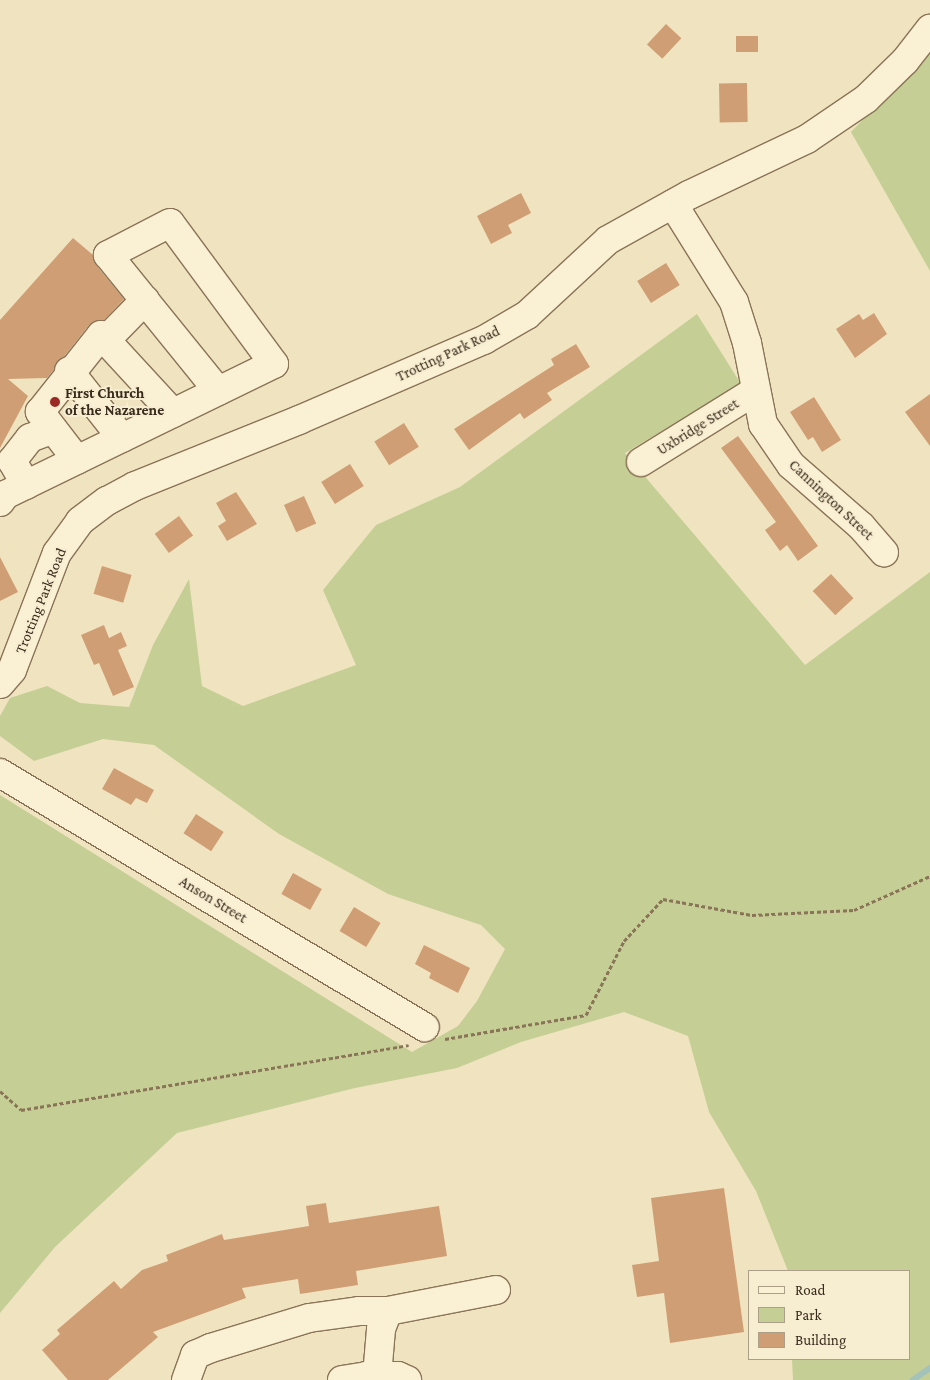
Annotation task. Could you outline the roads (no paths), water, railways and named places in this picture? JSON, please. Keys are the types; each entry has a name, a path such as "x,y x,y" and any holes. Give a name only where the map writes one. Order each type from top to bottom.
{"street":[{"name":"Trotting Park Road","path":"0,684 12,670 57,553 80,521 107,501 135,486 300,420 484,340 527,315 608,240 673,204 806,139 866,99 905,61 930,29"},
{"name":"Cannington Street","path":"673,204 734,302 747,343 763,424 791,465 861,526 884,552"},
{"path":"0,502 5,495 274,364 170,223 108,255 218,391"},
{"path":"106,340 145,300"},
{"path":"77,460 51,430 40,412 68,371 101,335 173,413"},
{"path":"68,371 122,438"},
{"name":"Uxbridge Street","path":"641,462 755,391"},
{"path":"26,485 12,461 30,438 51,430"},
{"name":"Anson Street","path":"0,773 425,1037"},
{"path":"186,1380 196,1355 211,1348 309,1318 358,1311 388,1311 496,1290"},
{"path":"377,1376 381,1329 388,1311"},
{"path":"342,1380 377,1376 398,1376 407,1380"}],"waterway":[{"path":"913,1380 930,1368"}],"place":[{"name":"First Church of the Nazarene","path":"55,402"}]}
